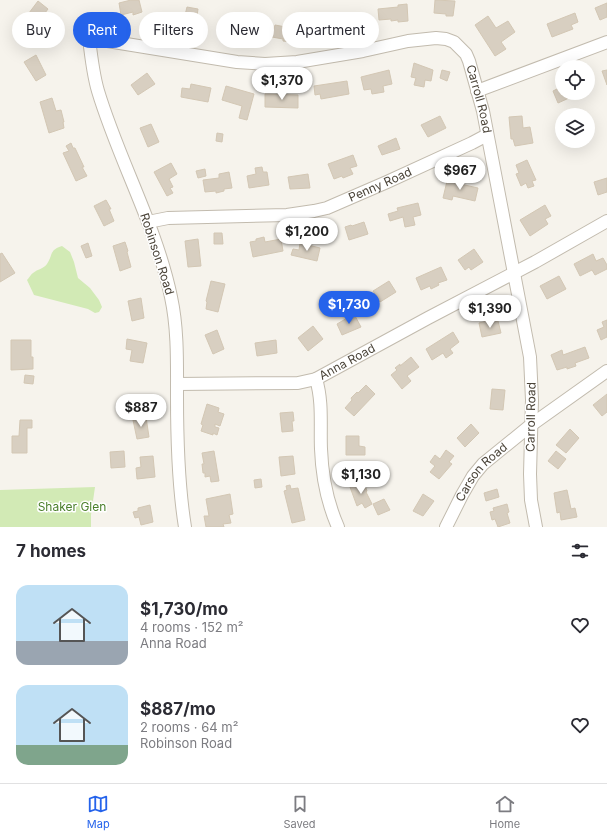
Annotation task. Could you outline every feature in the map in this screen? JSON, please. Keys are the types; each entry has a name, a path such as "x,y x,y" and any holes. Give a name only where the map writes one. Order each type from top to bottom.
{"street":[{"name":"Carroll Road","path":"131,45 237,62 265,64 319,59 408,41 441,38 454,42 466,54 477,91 487,135 530,357 531,494 536,527"},
{"path":"477,91 607,42"},
{"name":"Robinson Road","path":"90,48 98,92 117,146 163,263 174,310 178,462 180,495 185,527"},
{"name":"Penny Road","path":"148,222 168,218 287,215 327,208 387,182 487,135"},
{"name":"Anna Road","path":"177,384 298,383 316,379 514,273 607,221"},
{"name":"Carson Road","path":"446,527 473,476 483,464 531,424 607,371"},
{"path":"316,379 320,398 321,449 324,482 330,507 338,527"}],"green space":[{"path":"62,246 70,252 78,278 90,288 99,300 102,307 99,312 95,313 88,309 34,295 27,280 32,274 47,264 55,249"},
{"name":"Shaker Glen","path":"95,487 91,527 0,527 0,490"}],"building":[{"path":"139,0 142,12 133,15 133,12 120,12 119,3"},
{"path":"435,0 455,1 453,16 434,13"},
{"path":"38,1 48,9 46,12 30,12"},
{"path":"607,3 607,17 600,20 595,8"},
{"path":"407,4 408,21 398,22 398,20 391,21 391,19 379,20 378,9 398,7 398,5"},
{"path":"187,7 198,9 198,12 186,12"},
{"path":"575,13 578,22 571,25 573,29 552,37 547,24"},
{"path":"488,16 496,28 508,21 515,32 501,42 506,49 495,56 475,25"},
{"path":"275,25 282,26 282,39 274,37"},
{"path":"36,55 46,75 36,81 24,62"},
{"path":"414,63 433,70 431,81 425,80 424,87 414,85 416,78 411,77"},
{"path":"389,70 392,84 383,86 384,92 372,94 371,89 364,90 361,77"},
{"path":"442,70 450,72 447,81 440,78"},
{"path":"607,70 607,85 602,71"},
{"path":"147,73 155,84 138,95 131,85"},
{"path":"347,81 349,94 321,99 320,94 315,95 314,86"},
{"path":"191,84 211,88 208,102 181,97 182,88 190,89"},
{"path":"226,86 254,94 247,120 239,118 242,106 222,100"},
{"path":"265,94 298,95 298,108 265,107"},
{"path":"52,98 56,111 61,110 64,128 49,133 40,102"},
{"path":"557,100 565,100 558,103"},
{"path":"440,116 446,128 428,137 421,125"},
{"path":"522,116 523,128 530,127 533,143 515,146 513,139 511,139 509,117"},
{"path":"151,124 159,142 148,147 140,128"},
{"path":"217,133 223,134 222,142 216,141"},
{"path":"396,138 400,149 382,155 378,146"},
{"path":"71,143 73,148 75,148 87,176 76,181 63,153 69,151 66,146"},
{"path":"353,155 357,166 350,168 353,174 343,178 342,176 334,179 328,164"},
{"path":"527,160 536,180 532,181 534,186 528,188 526,183 521,186 516,174 519,173 516,165"},
{"path":"171,163 177,174 169,179 173,187 170,188 173,193 167,196 154,172"},
{"path":"262,167 263,172 267,172 269,185 249,188 247,176 256,174 255,168"},
{"path":"205,169 206,176 198,178 196,171"},
{"path":"229,172 232,188 224,189 224,191 216,193 216,191 205,192 203,180 219,178 219,174"},
{"path":"308,174 310,188 290,189 288,177"},
{"path":"607,178 607,192 598,195 594,182"},
{"path":"447,181 478,188 475,201 453,196 452,200 443,198"},
{"path":"106,200 111,209 109,209 114,221 104,226 94,206"},
{"path":"418,203 421,215 413,217 415,225 405,227 403,217 390,221 388,214 398,211 397,208"},
{"path":"545,205 551,216 545,219 548,224 530,236 520,220"},
{"path":"364,222 368,234 349,240 345,227"},
{"path":"214,233 222,233 223,244 214,244"},
{"path":"264,237 265,242 281,239 283,251 253,257 250,242"},
{"path":"198,239 201,266 188,267 185,241"},
{"path":"125,242 131,267 120,271 113,246"},
{"path":"88,243 92,256 86,258 81,246"},
{"path":"300,243 320,248 317,261 291,255 293,249 299,250"},
{"path":"474,249 483,262 471,270 469,267 465,270 458,260"},
{"path":"2,253 15,273 0,282 0,254"},
{"path":"593,254 596,261 603,258 607,265 607,269 595,275 592,270 580,276 574,264"},
{"path":"441,267 447,280 438,283 439,285 431,289 430,286 421,290 416,278"},
{"path":"559,276 566,289 547,299 540,286"},
{"path":"211,281 225,284 218,312 206,309 206,301"},
{"path":"389,281 396,292 380,302 373,291"},
{"path":"141,298 144,318 132,321 128,301"},
{"path":"354,314 361,327 342,335 337,324"},
{"path":"607,320 607,337 601,340 597,330 604,327 602,322"},
{"path":"487,321 487,324 498,321 501,333 482,337 479,323"},
{"path":"313,326 323,339 308,351 298,338"},
{"path":"217,330 224,349 213,354 205,335"},
{"path":"453,332 459,342 450,349 453,353 446,358 443,353 432,360 426,349"},
{"path":"127,339 147,343 143,363 130,361 132,350 126,349"},
{"path":"11,340 31,340 33,369 11,370"},
{"path":"276,340 277,353 257,356 255,343"},
{"path":"585,347 589,358 575,363 576,366 557,370 551,355 562,350 563,355"},
{"path":"411,357 419,367 407,376 411,381 402,389 391,375 397,370 395,368"},
{"path":"25,375 34,376 33,384 24,383"},
{"path":"366,385 375,394 354,416 345,408 352,400 351,398"},
{"path":"492,389 505,390 503,410 490,409"},
{"path":"607,394 607,412 602,416 593,405"},
{"path":"207,404 219,408 218,412 224,414 220,426 215,424 215,427 219,428 217,435 201,431 203,425 201,424"},
{"path":"293,412 293,431 282,432 280,413"},
{"path":"146,417 149,437 137,439 133,420"},
{"path":"20,420 32,420 32,428 27,428 27,453 12,453 12,436 19,436"},
{"path":"471,424 479,433 465,447 457,438"},
{"path":"570,429 579,438 566,453 556,445"},
{"path":"346,436 359,436 359,446 365,447 365,455 346,455"},
{"path":"446,450 454,456 449,462 452,464 439,479 430,472 435,466 430,462 435,455 440,459"},
{"path":"124,451 125,467 111,468 110,452"},
{"path":"214,451 219,481 211,482 210,476 205,477 205,473 203,473 202,464 204,464 202,453"},
{"path":"556,451 566,459 558,469 548,461"},
{"path":"153,456 155,477 137,479 136,468 141,467 140,457"},
{"path":"293,456 295,474 281,476 279,457"},
{"path":"261,479 262,487 255,488 254,480"},
{"path":"361,482 364,489 366,488 366,492 372,504 365,508 362,503 357,506 350,487"},
{"path":"290,485 291,489 298,488 305,520 292,523 284,491 287,490 286,486"},
{"path":"497,489 499,497 486,501 484,493"},
{"path":"567,490 571,509 575,508 577,517 561,520 560,512 557,513 554,493"},
{"path":"230,494 233,514 229,515 231,523 223,524 224,527 206,527 204,516 209,516 206,499"},
{"path":"423,494 434,501 423,516 413,511"},
{"path":"384,499 390,510 378,515 373,504"},
{"path":"507,504 509,512 507,513 510,523 498,527 495,519 492,520 490,512 494,511 493,508"},
{"path":"150,505 153,522 141,525 139,517 135,518 133,512 138,511 138,508"}]}
